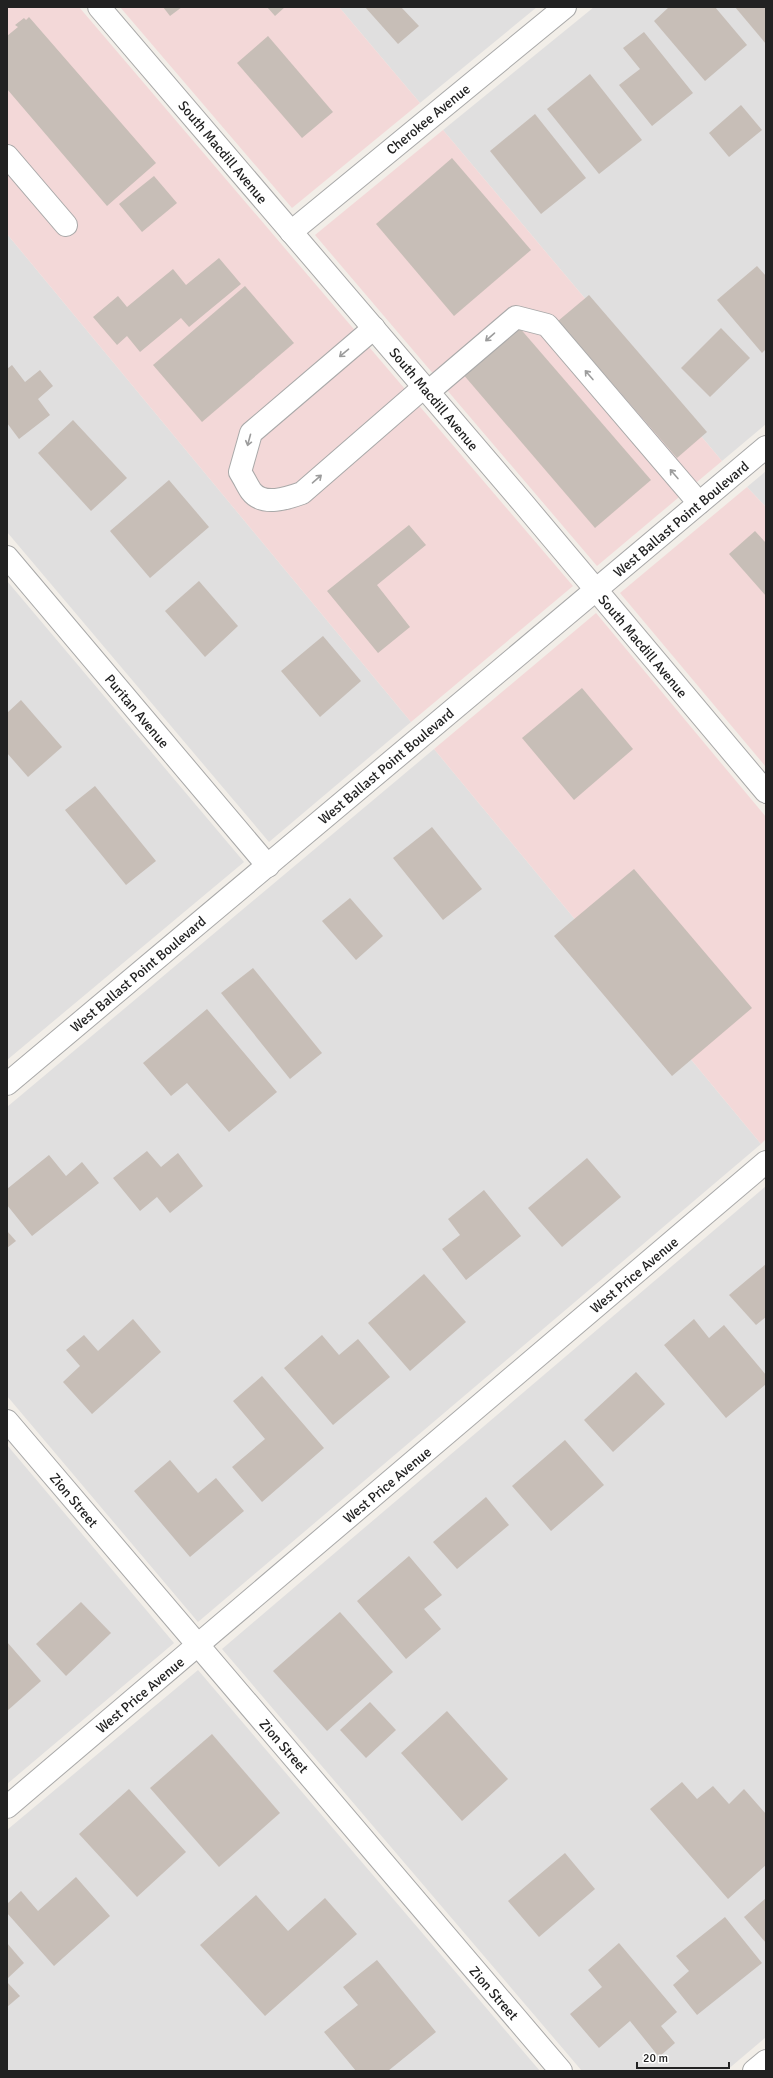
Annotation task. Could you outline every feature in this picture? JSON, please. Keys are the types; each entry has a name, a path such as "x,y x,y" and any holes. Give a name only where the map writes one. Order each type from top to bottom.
{"street":[{"name":"South Macdill Avenue","path":"99,7 374,328 766,792"},
{"name":"Cherokee Avenue","path":"291,232 565,7"},
{"path":"7,156 66,225"},
{"path":"374,328 251,433 240,472 252,493 264,499 283,500 302,492 516,317 547,325 699,503"},
{"name":"West Ballast Point Boulevard","path":"7,1084 766,447"},
{"name":"Puritan Avenue","path":"7,556 268,866"},
{"name":"West Price Avenue","path":"7,1807 766,1162"},
{"name":"Zion Street","path":"7,1421 562,2071"},
{"path":"754,2071 766,2061"}],"shaded area":[{"path":"7,7 79,7 573,586 411,722 7,234"},
{"path":"120,7 339,7 420,103 292,208"},
{"path":"339,7 537,7 420,103"},
{"path":"594,7 766,7 766,424 722,461 443,130"},
{"path":"443,130 722,461 597,566 315,235"},
{"path":"7,234 411,722 269,842 7,532"},
{"path":"766,471 766,507 747,487"},
{"path":"747,487 766,507 766,767 620,593"},
{"path":"7,581 244,862 7,1060"},
{"path":"596,613 766,817 766,1139 761,1144 434,749"},
{"path":"434,749 761,1144 198,1622 7,1396 7,1107"},
{"path":"766,1186 766,2037 726,2071 582,2071 222,1649"},
{"path":"7,1445 174,1643 7,1784"},
{"path":"198,1670 540,2071 7,2071 7,1830"}],"building":[{"path":"163,7 182,7 170,16"},
{"path":"267,7 285,7 275,16"},
{"path":"365,7 401,7 419,26 398,44"},
{"path":"669,7 715,7 747,45 705,81 654,21"},
{"path":"735,7 766,7 766,44"},
{"path":"29,17 156,163 107,206 7,89 7,36 18,27 15,25 24,18 26,20"},
{"path":"644,32 693,93 652,126 619,85 640,69 623,48"},
{"path":"268,36 333,112 302,138 237,63"},
{"path":"590,74 642,140 599,174 547,109"},
{"path":"741,105 762,130 729,157 709,133"},
{"path":"535,114 586,178 541,214 490,151"},
{"path":"452,158 531,250 454,316 376,224"},
{"path":"154,176 177,203 142,232 119,204"},
{"path":"219,258 241,284 189,327 181,318 140,352 127,336 117,345 93,317 118,296 127,307 173,269 186,285"},
{"path":"757,266 766,276 766,349 762,353 717,300"},
{"path":"245,286 294,343 202,422 153,365"},
{"path":"589,295 707,432 677,458 558,321"},
{"path":"518,326 651,480 595,528 462,373"},
{"path":"721,328 750,358 710,397 681,368"},
{"path":"12,365 25,382 40,370 53,386 38,399 50,415 19,439 7,423 7,369"},
{"path":"73,420 127,478 91,511 38,453"},
{"path":"169,480 209,527 150,578 110,531"},
{"path":"409,525 426,545 377,585 410,627 378,653 327,591"},
{"path":"755,531 766,543 766,596 729,554"},
{"path":"199,581 238,626 205,657 165,611"},
{"path":"323,636 361,681 320,717 281,671"},
{"path":"582,688 633,749 574,800 522,738"},
{"path":"21,700 62,747 28,777 7,753 7,713"},
{"path":"95,786 156,861 126,885 65,810"},
{"path":"432,827 482,889 443,920 393,858"},
{"path":"634,869 752,1008 672,1076 554,936"},
{"path":"350,898 383,936 356,960 322,921"},
{"path":"253,968 322,1053 290,1079 221,993"},
{"path":"207,1009 277,1092 229,1132 187,1083 171,1096 143,1063"},
{"path":"147,1151 161,1167 178,1153 203,1186 170,1213 157,1197 140,1211 113,1178"},
{"path":"49,1155 66,1176 82,1162 99,1183 32,1236 7,1205 7,1189"},
{"path":"587,1158 621,1197 562,1247 528,1208"},
{"path":"484,1190 521,1236 466,1280 442,1249 460,1235 448,1219"},
{"path":"7,1231 16,1241 7,1248"},
{"path":"766,1264 766,1317 756,1325 729,1295"},
{"path":"424,1274 466,1322 410,1371 368,1323"},
{"path":"133,1319 161,1352 92,1414 63,1382 80,1366 66,1350 84,1335 98,1351"},
{"path":"694,1319 709,1338 724,1325 766,1375 766,1384 726,1418 664,1345"},
{"path":"322,1335 339,1355 358,1339 390,1377 333,1425 284,1368"},
{"path":"636,1372 665,1404 613,1452 584,1420"},
{"path":"262,1376 324,1448 262,1502 232,1467 265,1439 233,1401"},
{"path":"565,1440 604,1485 551,1531 512,1486"},
{"path":"170,1460 198,1493 216,1478 244,1511 190,1557 134,1491"},
{"path":"486,1497 509,1525 457,1569 433,1542"},
{"path":"409,1556 442,1595 424,1609 441,1629 406,1659 357,1601"},
{"path":"81,1602 111,1633 66,1676 36,1644"},
{"path":"340,1612 393,1672 327,1731 273,1671"},
{"path":"7,1642 41,1681 7,1711"},
{"path":"370,1702 396,1730 366,1758 340,1730"},
{"path":"447,1711 508,1779 462,1821 401,1753"},
{"path":"212,1734 280,1813 219,1867 150,1788"},
{"path":"682,1782 697,1799 713,1786 729,1804 744,1789 766,1814 766,1865 728,1899 650,1809"},
{"path":"129,1789 186,1852 137,1897 79,1834"},
{"path":"565,1853 595,1889 539,1937 508,1901"},
{"path":"76,1877 110,1916 54,1966 7,1913 7,1904 21,1891 38,1911"},
{"path":"256,1895 288,1931 325,1898 357,1934 265,2016 200,1945"},
{"path":"766,1898 766,1943 744,1917"},
{"path":"725,1917 762,1963 697,2015 673,1985 689,1971 676,1956"},
{"path":"7,1943 24,1963 7,1979"},
{"path":"619,1943 677,2012 661,2026 675,2043 659,2057 630,2021 599,2048 570,2014 602,1987 588,1970"},
{"path":"377,1960 436,2032 388,2071 356,2071 324,2032 358,2005 343,1987"},
{"path":"7,1982 20,1996 7,2007"}]}
